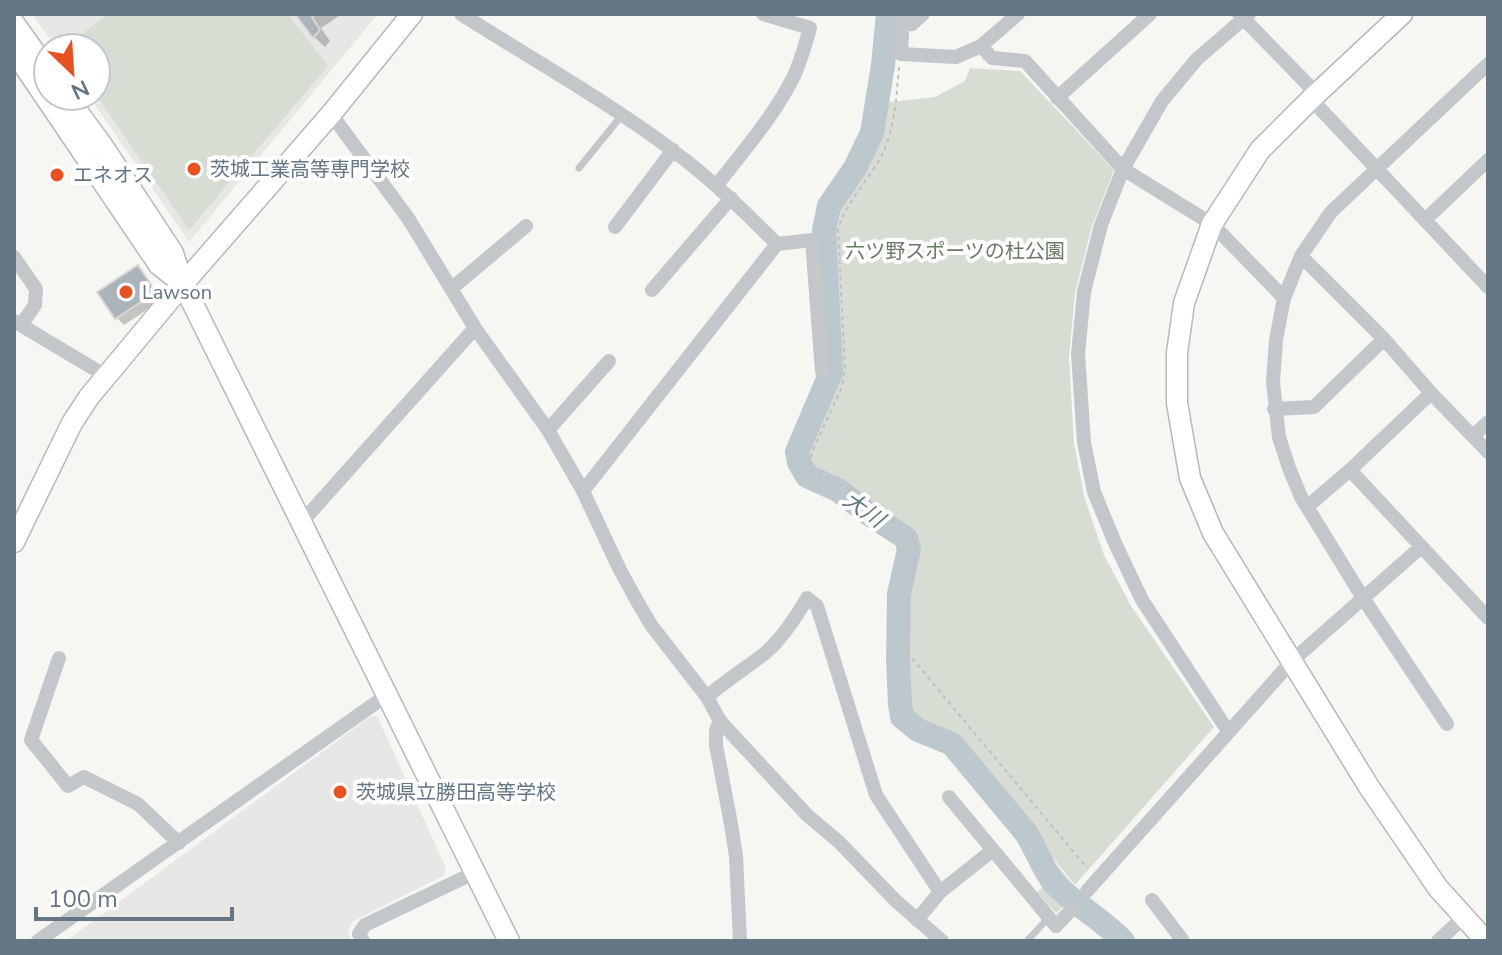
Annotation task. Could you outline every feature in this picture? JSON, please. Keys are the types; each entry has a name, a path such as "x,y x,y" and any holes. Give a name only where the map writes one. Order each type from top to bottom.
{"street":[{"path":"14,542 72,423 89,397 331,114 412,14"},
{"path":"461,14 673,150 717,185 777,244"},
{"path":"717,185 767,119 793,78 812,21 763,14"},
{"path":"923,14 912,24 903,19 901,54 956,57 981,46 1018,14"},
{"path":"1057,98 1150,14"},
{"path":"1402,14 1260,150 1212,224 1184,303 1177,353 1177,403 1190,478 1213,533 1369,787 1438,888 1486,938"},
{"path":"1228,731 1142,600 1094,492 1084,442 1078,354 1084,292 1101,225 1123,169 1162,101 1197,59 1244,16 1378,169 1488,287"},
{"path":"14,23 32,48"},
{"path":"981,46 992,58 1025,61 1123,169 1212,224 1284,298"},
{"path":"14,51 159,265 183,284"},
{"path":"1447,724 1307,507 1279,437 1273,382 1276,340 1284,298 1301,256 1331,212 1488,64"},
{"path":"78,112 173,253 183,284 509,941"},
{"path":"331,114 408,218 475,328 548,430 583,491 644,613 707,697 720,721 807,815 942,941"},
{"path":"615,227 673,150"},
{"path":"1425,220 1488,160"},
{"path":"652,290 731,198"},
{"path":"451,289 526,226"},
{"path":"583,491 777,244 812,240 822,372"},
{"path":"1301,256 1384,339 1488,452"},
{"path":"14,257 36,289 35,305 17,323 106,376"},
{"path":"1476,275 1488,263"},
{"path":"301,523 475,328"},
{"path":"1274,409 1314,407 1384,339"},
{"path":"548,430 609,361"},
{"path":"1307,507 1431,393"},
{"path":"1473,436 1488,422"},
{"path":"1350,470 1488,618"},
{"path":"1092,885 1293,660 1421,547"},
{"path":"707,697 766,652 793,624 807,598 817,606 876,795 940,892"},
{"path":"59,658 31,740 68,786 84,777 138,804 179,843"},
{"path":"38,941 387,695"},
{"path":"720,721 716,730 716,745 736,856 740,941"},
{"path":"949,797 1056,926 1073,908"},
{"path":"917,920 940,892 993,850"},
{"path":"363,941 359,934 365,925 476,872"},
{"path":"1152,900 1183,941"},
{"path":"1438,941 1464,917"}],"lane":[{"path":"579,168 622,115"},
{"path":"1027,941 1049,917"}],"path":[{"path":"901,54 891,135 878,162 843,212 838,229 845,369 842,387 812,452 810,464 812,470 852,491 912,535 917,552 908,594 906,651 1092,885"}],"shaded area":[{"name":"茨城工業高等専門学校","path":"32,14 378,14 189,242 100,112 112,112 112,32 45,32"},
{"name":"茨城県立勝田高等学校","path":"371,716 377,716 446,868 445,875 352,922 348,932 352,941 66,941"}],"green space":[{"name":"茨城工業高等専門学校","path":"108,14 288,14 328,66 189,230 108,112 112,112 112,32 84,32"},
{"name":"六ツ野スポーツの杜公園","path":"970,68 1020,71 1114,170 1092,226 1075,293 1069,357 1074,443 1084,496 1104,555 1131,606 1214,727 1075,885 956,741 914,720 905,710 902,606 912,555 911,541 845,490 809,472 801,462 800,452 833,373 827,231 832,207 857,169 874,132 881,103 935,97 965,81"},
{"path":"1056,864 1079,892 1056,913 1037,892 1056,878"}],"building":[{"path":"295,14 316,14 312,17 320,30 313,38"},
{"name":"Lawson","path":"138,265 156,292 115,319 97,292"}],"waterway":[{"name":"大川","path":"888,14 872,133 855,168 829,206 824,230 831,372 797,452 799,462 807,476 838,490 906,538 909,549 899,594 898,660 902,717 918,730 952,744 1026,833 1054,883 1123,941"}],"place":[{"name":"茨城工業高等専門学校","path":"194,169"},
{"name":"エネオス","path":"57,175"},
{"name":"Lawson","path":"126,292"},
{"name":"茨城県立勝田高等学校","path":"340,792"}]}
